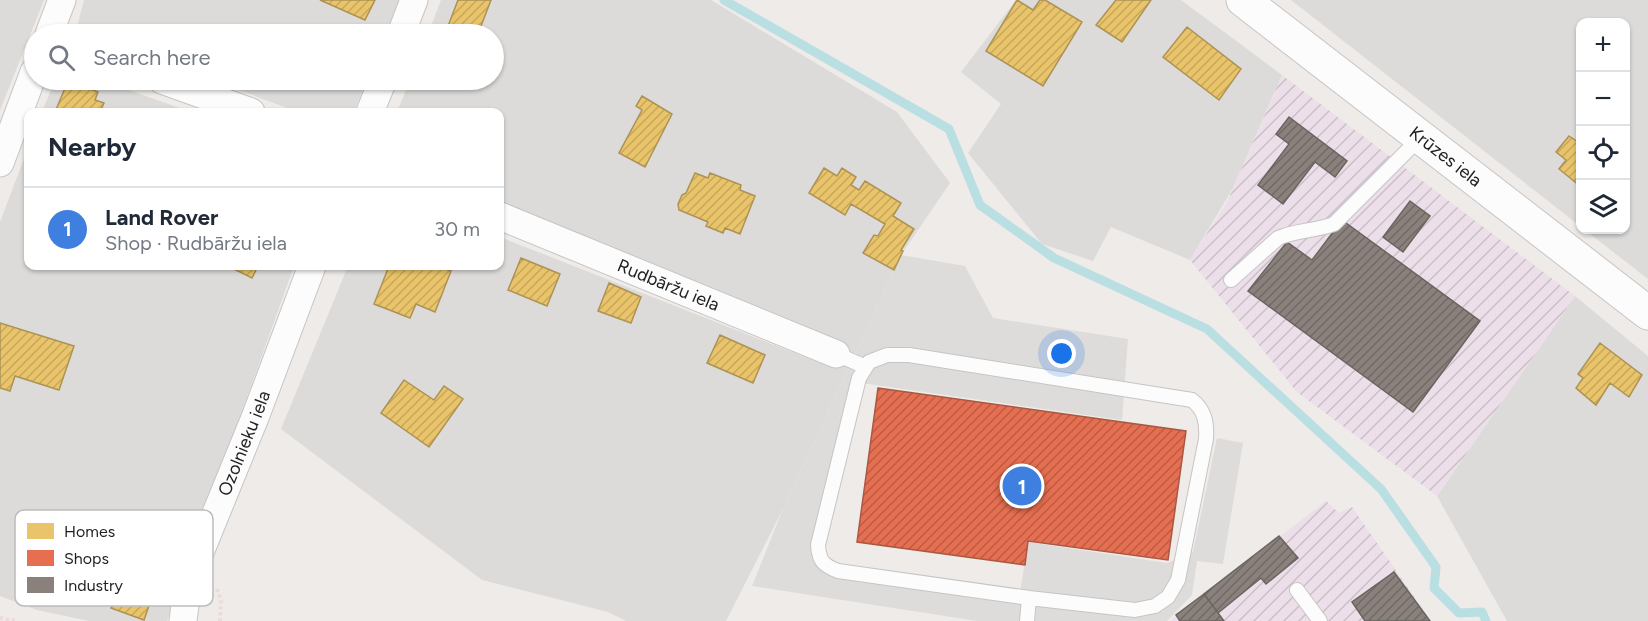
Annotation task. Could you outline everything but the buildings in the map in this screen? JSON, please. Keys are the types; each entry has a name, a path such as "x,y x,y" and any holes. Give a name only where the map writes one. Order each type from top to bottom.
{"street":[{"path":"53,24 62,0"},
{"path":"405,24 414,0"},
{"name":"Krūzes iela","path":"1243,0 1648,313"},
{"path":"0,163 27,90"},
{"path":"190,90 240,108"},
{"path":"372,108 379,90"},
{"name":"Rudbāržu iela","path":"504,218 836,354"},
{"name":"Ozolnieku iela","path":"213,521 256,416 311,270"},
{"name":"Ozolnieku iela","path":"183,621 185,606"}],"lane":[{"path":"1232,280 1278,238 1286,234 1322,229 1334,224 1420,138"},
{"path":"836,354 866,367"},
{"path":"887,355 909,355 1192,400 1199,405 1206,426 1206,439 1178,579 1168,597 1155,606 1135,610 1029,598 838,571 825,566 819,558 818,545 853,400 859,378 869,362 887,355"},
{"path":"1297,591 1320,621"},
{"path":"1027,621 1029,598"}],"path":[{"path":"0,618 16,621"}],"shaded area":[{"path":"0,0 44,0 34,24 24,24 24,50 0,110"},
{"path":"84,0 400,0 390,24 78,24"},
{"path":"441,0 711,0 897,112 950,183 901,255 783,509 726,621 626,621 608,612 482,580 281,429 346,270 504,270 504,239 830,367 841,343 504,206 504,108 399,108 406,90 504,90 504,24 432,24"},
{"path":"1016,0 1181,0 1282,75 1233,188 1190,260 1111,227 1093,261 1042,244 968,153 1001,104 961,72"},
{"path":"1291,0 1648,0 1648,279 1590,234 1630,234 1630,18 1576,18 1576,223"},
{"path":"1282,75 1575,296 1437,496 1297,392 1190,260 1228,200"},
{"path":"51,90 128,90 180,108 44,108"},
{"path":"239,90 363,90 356,108 287,108"},
{"path":"24,159 24,270 293,270 207,510 15,510 15,602 0,596 0,222"},
{"path":"901,255 965,266 993,318 1128,339 1122,420 861,383 821,570 1019,599 1028,542 1167,563 1193,552 1217,438 1243,443 1223,564 1197,561 1192,595 1167,621 977,621 752,586 783,509"},
{"path":"1575,296 1648,356 1648,621 1507,621 1437,496"},
{"path":"1326,501 1339,513 1352,507 1431,621 1170,621"},
{"path":"26,606 172,606 167,621 89,621"}],"waterway":[{"path":"724,0 949,129 980,205 1054,258 1207,329 1381,489 1436,567 1434,588 1459,613 1482,612 1486,621"}],"place":[{"name":"Land Rover","path":"1022,486"}]}
